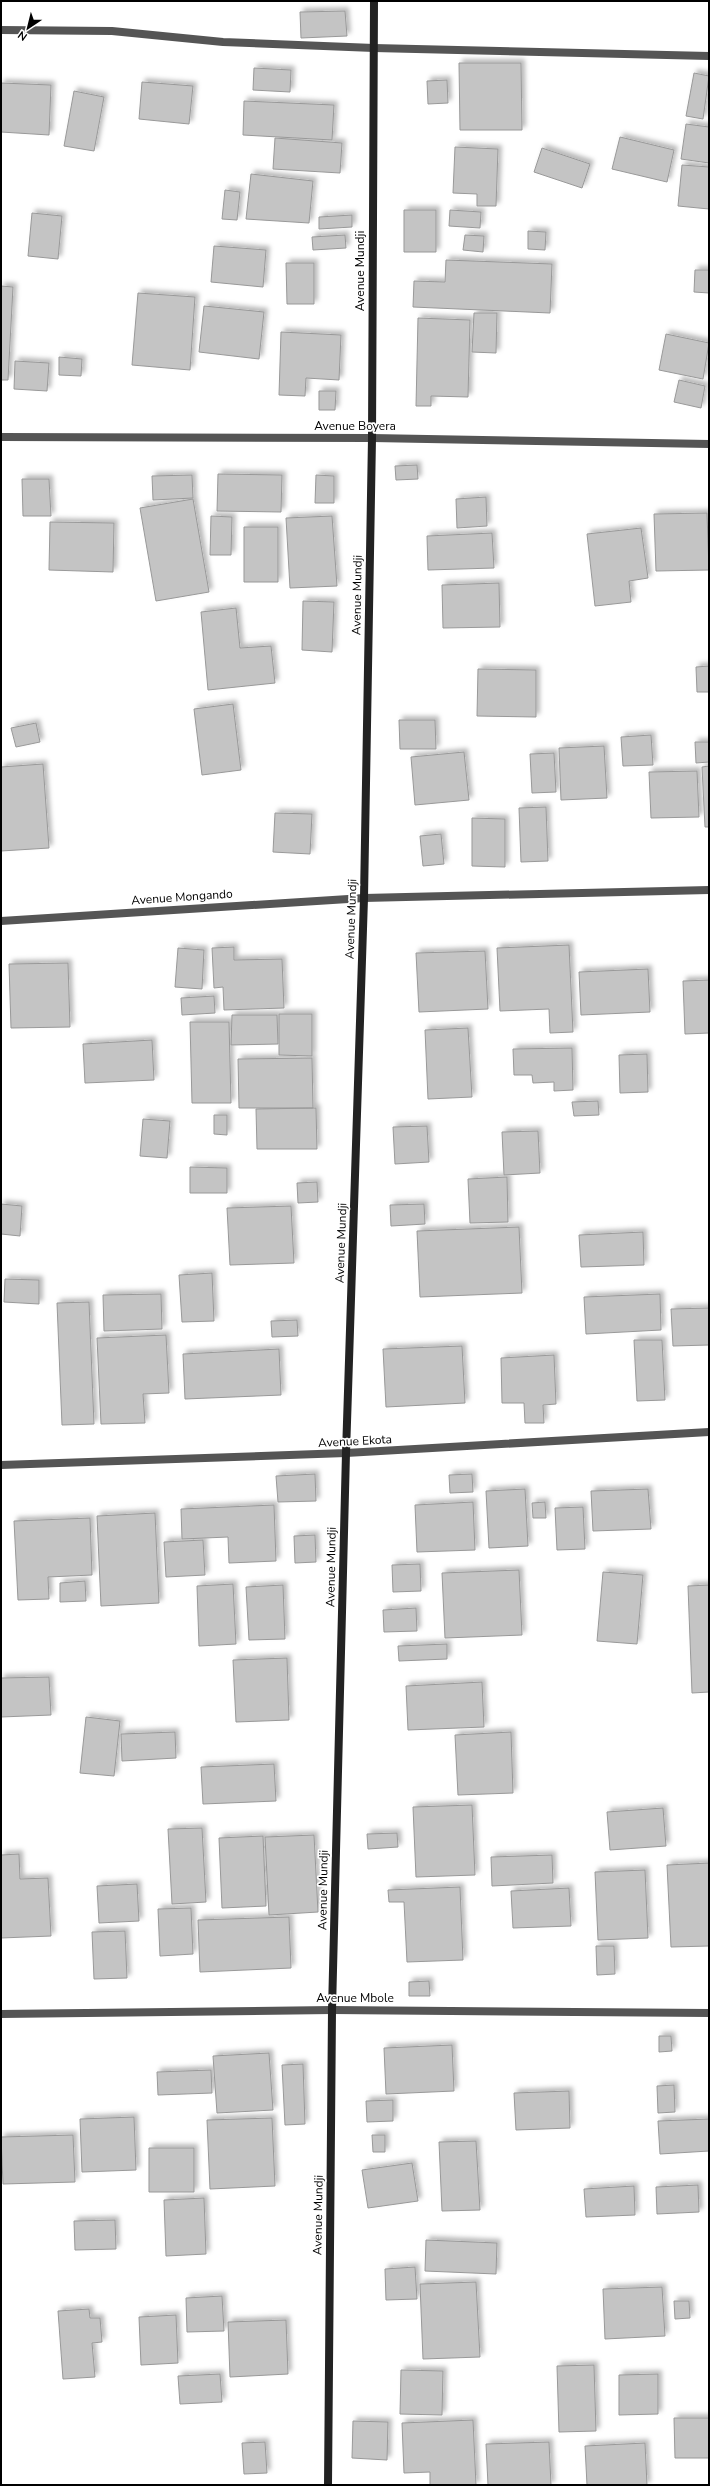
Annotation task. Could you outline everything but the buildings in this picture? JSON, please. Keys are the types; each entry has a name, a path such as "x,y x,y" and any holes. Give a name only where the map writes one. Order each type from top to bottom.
{"street":[{"name":"Avenue Mundji","path":"328,2485 332,2010 346,1453 364,898 372,438 374,1"},
{"path":"1,30 112,31 223,42 374,48 709,56"},
{"name":"Avenue Boyera","path":"1,437 372,438 709,444"},
{"name":"Avenue Mongando","path":"1,921 364,898 709,890"},
{"name":"Avenue Ekota","path":"1,1465 346,1453 709,1432"},
{"name":"Avenue Mbole","path":"1,2014 332,2010 709,2013"}]}
